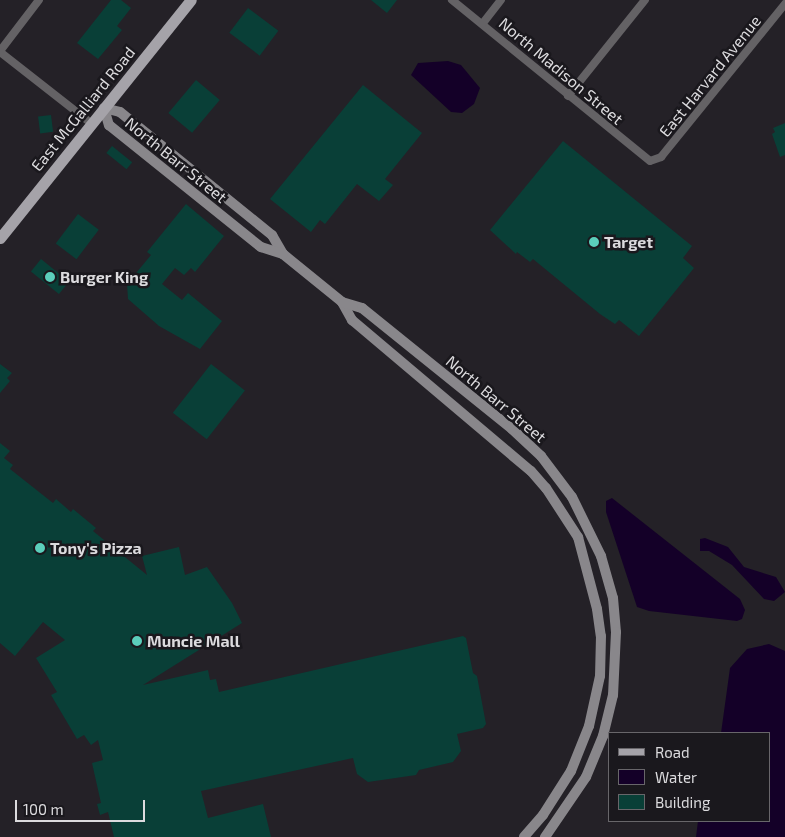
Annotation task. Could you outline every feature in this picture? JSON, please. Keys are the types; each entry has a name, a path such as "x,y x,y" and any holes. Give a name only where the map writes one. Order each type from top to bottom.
{"main road":[{"name":"East McGalliard Road","path":"0,238 191,0"}],"street":[{"path":"39,0 0,51 92,124"},
{"name":"North Madison Street","path":"452,0 483,23 642,158 654,161"},
{"path":"483,23 501,0"},
{"path":"568,96 646,0"},
{"name":"East Harvard Avenue","path":"654,161 661,158 785,4"},
{"name":"North Barr Street","path":"283,254 261,248 109,126 104,108 120,112 272,235 283,254 342,302 352,320 530,471 562,510 578,537 594,592 601,636 600,676 589,726 571,771 544,814 524,837"},
{"name":"North Barr Street","path":"342,302 362,308 512,429 541,456 572,497 591,530 613,598 616,661 613,695 605,728 586,777 545,837"}],"water":[{"path":"448,61 461,65 480,88 474,104 462,113 451,112 411,75 418,63"},
{"path":"612,498 740,599 745,610 742,619 737,621 649,611 637,607 606,512 606,501"},
{"path":"705,538 728,547 744,567 776,577 785,592 774,601 764,599 732,565 709,551 700,551 700,539"},
{"path":"769,644 785,651 785,837 696,837 698,822 770,822 770,732 721,732 730,668 747,649"}],"building":[{"path":"111,0 121,0 131,8 117,26 122,30 98,59 77,43"},
{"path":"371,0 397,0 387,13"},
{"path":"248,8 278,31 260,56 229,33"},
{"path":"196,80 220,100 192,133 168,113"},
{"path":"363,85 422,133 385,179 393,185 379,201 357,184 325,224 320,220 311,232 270,199"},
{"path":"51,115 53,132 40,133 38,117"},
{"path":"785,123 785,155 780,157 772,134 775,132 773,128"},
{"name":"Target","path":"563,141 692,246 683,258 694,268 639,336 619,320 615,324 600,314 533,259 530,262 517,252 516,254 490,230"},
{"path":"112,146 132,162 127,169 106,153"},
{"path":"186,204 224,236 195,272 191,268 184,275 175,268 162,284 182,300 188,293 222,321 200,349 159,326 128,299 127,284 151,255 147,252"},
{"path":"78,214 99,230 76,259 56,244"},
{"name":"Burger King","path":"41,259 69,282 59,294 31,271"},
{"path":"0,364 12,373 7,378 10,381 0,393"},
{"path":"211,364 245,390 207,439 173,413"},
{"name":"Muncie Mall","path":"0,443 10,451 4,458 13,465 10,469 53,503 56,499 71,512 73,509 96,528 93,531 147,575 142,556 179,547 185,575 207,567 232,603 242,623 143,685 208,670 210,680 216,679 219,692 463,636 466,638 473,673 477,676 486,724 483,728 457,734 461,751 453,762 419,770 416,775 368,782 357,774 353,758 201,791 208,818 263,804 271,837 114,837 108,812 100,815 97,804 101,803 92,763 103,760 98,740 91,745 84,735 77,739 51,695 57,692 36,658 65,640 43,622 15,656 0,643"}],"place":[{"name":"Target","path":"594,242"},
{"name":"Burger King","path":"50,277"},
{"name":"Tony's Pizza","path":"40,548"},
{"name":"Muncie Mall","path":"137,641"}]}
